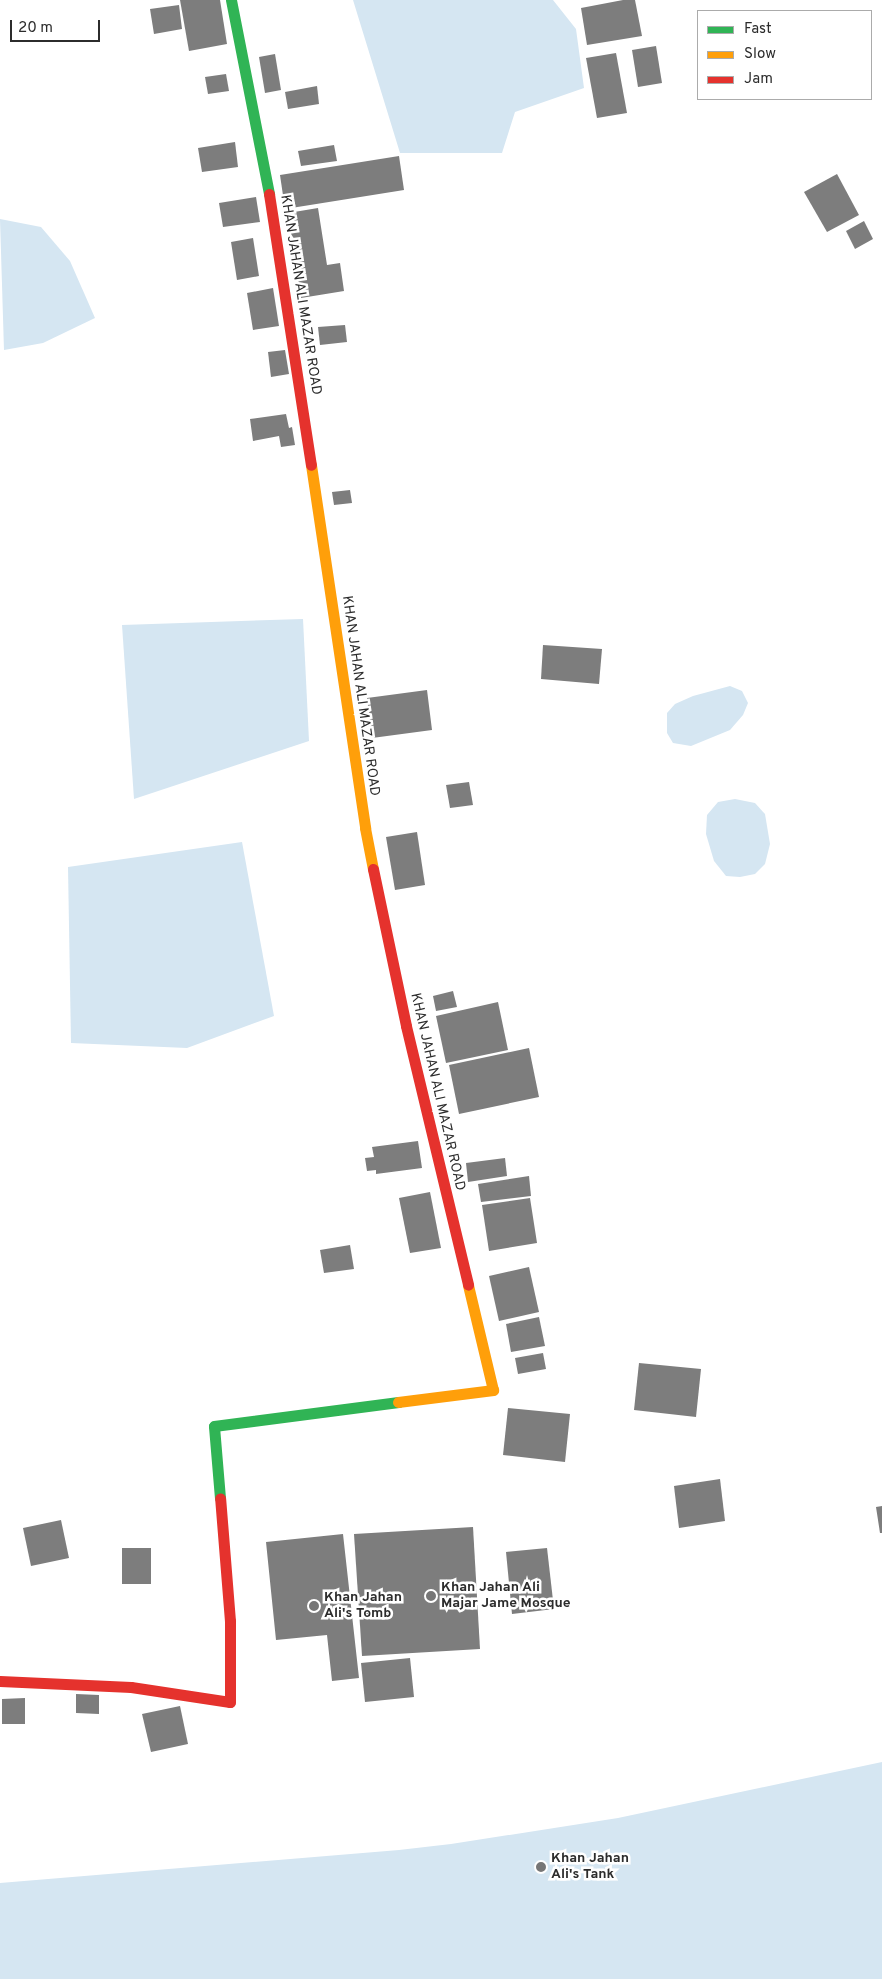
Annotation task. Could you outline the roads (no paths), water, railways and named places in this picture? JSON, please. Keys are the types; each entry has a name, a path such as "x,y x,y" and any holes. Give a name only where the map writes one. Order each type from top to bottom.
{"street":[{"name":"KHAN JAHAN ALI MAZAR ROAD","path":"0,1681 131,1687 230,1702 230,1621 214,1426 493,1390 406,1026 365,828 274,220 231,0"}],"water":[{"path":"353,0 553,0 576,29 584,88 515,112 502,153 400,153"},
{"path":"0,219 41,227 70,261 95,318 43,343 4,350"},
{"path":"303,619 309,741 134,799 122,625"},
{"path":"730,686 742,691 748,703 743,715 730,730 691,746 673,743 667,733 667,713 675,704 693,696"},
{"path":"735,799 755,803 765,814 770,844 765,864 755,874 740,877 726,876 714,861 706,834 707,815 718,802"},
{"path":"242,842 274,1016 187,1048 71,1043 68,867"},
{"name":"Khan Jahan Ali's Tank","path":"882,1762 882,1979 0,1979 0,1883 451,1844 618,1818"}],"place":[{"name":"Khan Jahan Ali Majar Jame Mosque","path":"431,1596"},
{"name":"Khan Jahan Ali's Tomb","path":"314,1606"},
{"name":"Khan Jahan Ali's Tank","path":"541,1867"}]}
